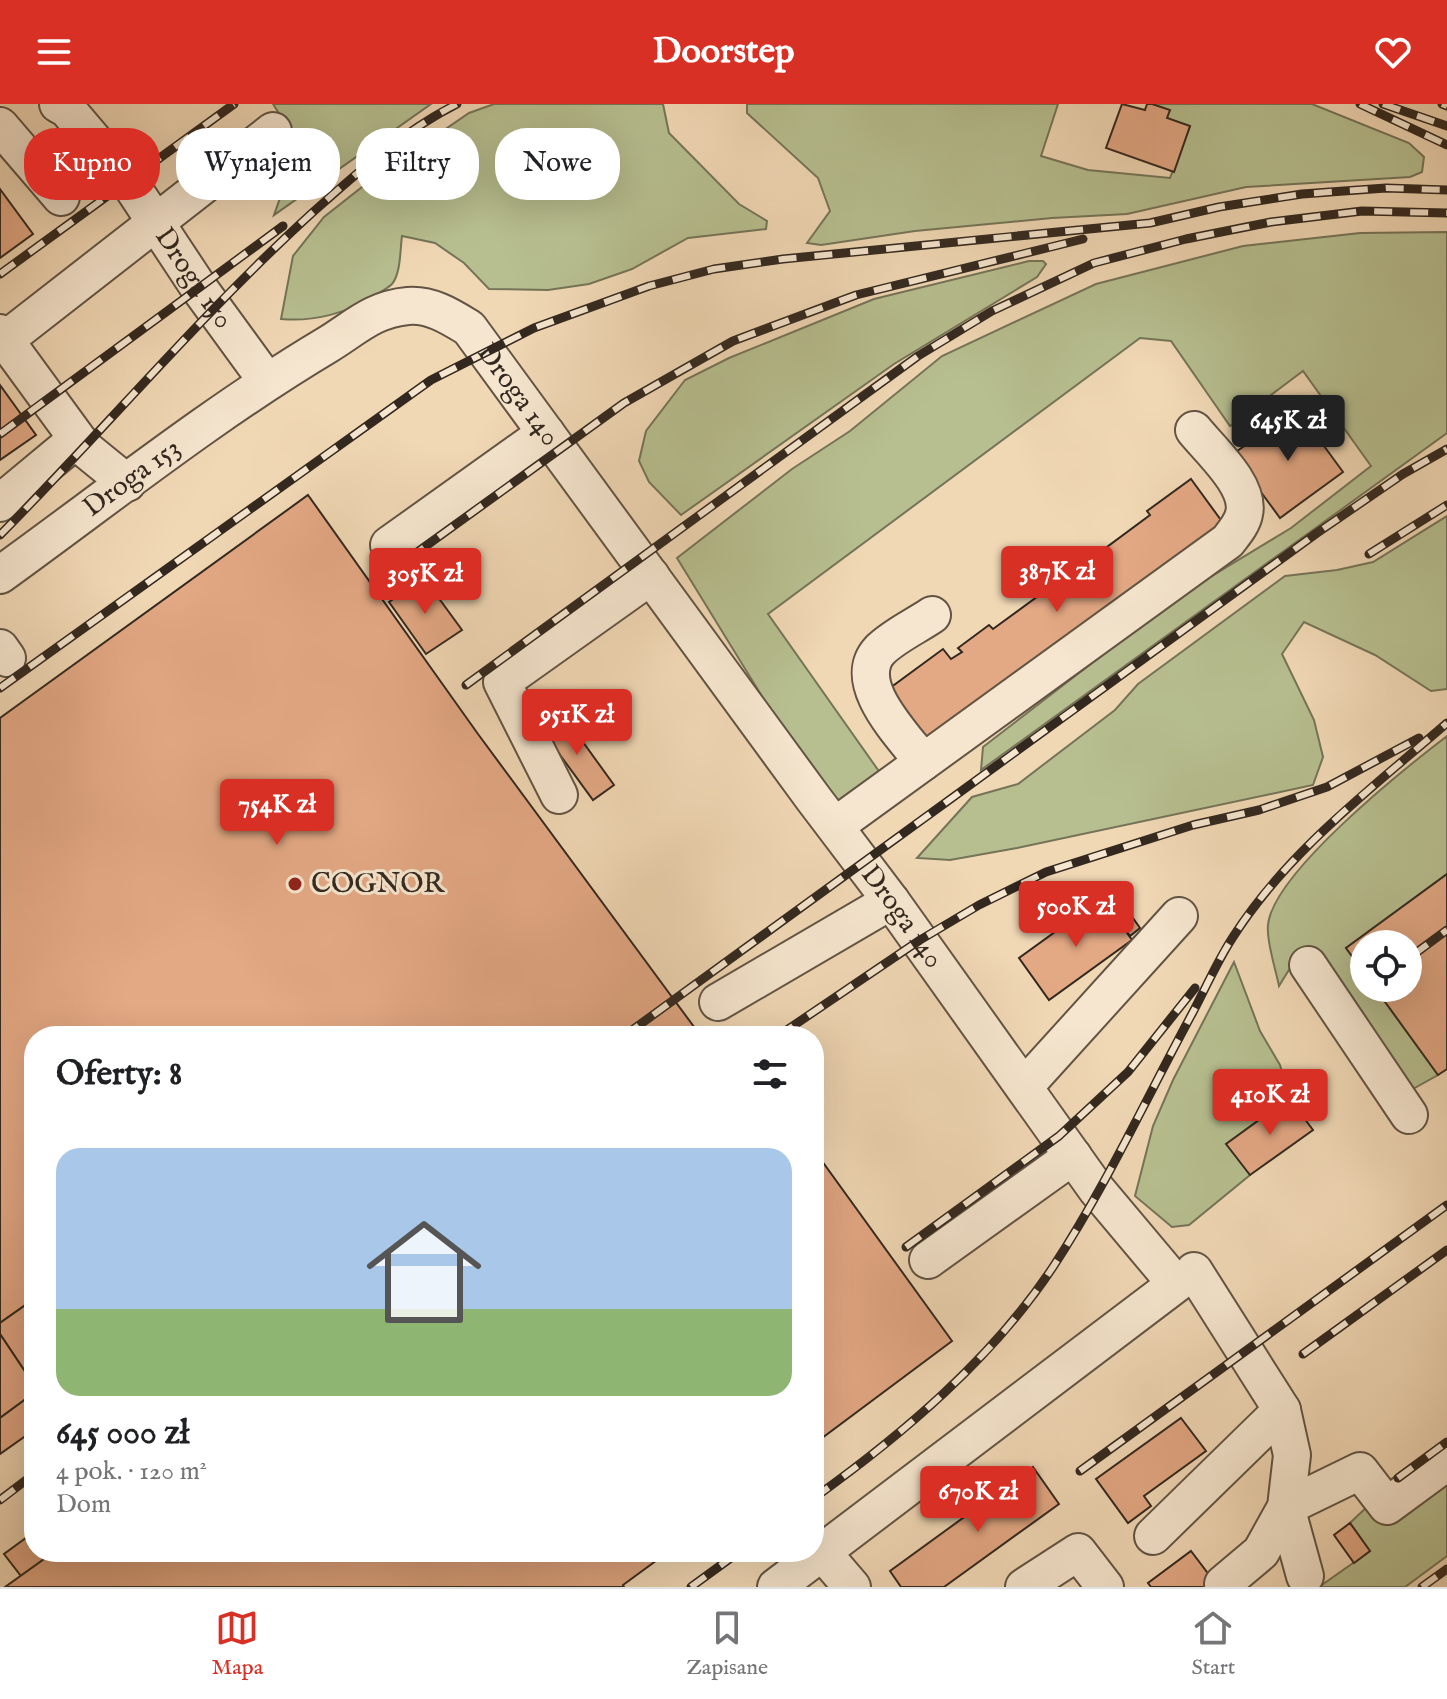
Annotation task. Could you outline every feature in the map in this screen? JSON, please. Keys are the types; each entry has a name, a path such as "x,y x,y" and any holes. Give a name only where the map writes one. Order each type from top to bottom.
{"lane":[{"name":"Droga 150","path":"58,104 67,109 129,182 266,380"},
{"path":"0,126 24,154"},
{"path":"127,483 84,448 2,337 186,200"},
{"name":"Droga 140","path":"266,380 332,342 365,317 409,305 441,311 469,328 891,901 1097,1190 1176,1284 824,1550"},
{"name":"Droga 153","path":"0,575 266,380"},
{"path":"835,826 1228,541 1245,514 1245,499 1239,484 1194,430"},
{"path":"389,545 546,433"},
{"path":"0,503 77,439"},
{"path":"559,795 502,682 651,576"},
{"path":"923,762 878,702 872,690 871,676 879,650 932,615"},
{"path":"718,1002 891,901"},
{"path":"1024,1087 1179,916"},
{"path":"1308,965 1409,1115"},
{"path":"928,1260 1073,1156"},
{"path":"1194,1271 1282,1410 1292,1455 1286,1507 1305,1576"},
{"path":"1153,1536 1282,1410"},
{"path":"1223,1584 1261,1552 1286,1507 1360,1471 1387,1506 1447,1462"},
{"path":"1024,1587 1078,1552 1105,1587"},
{"path":"824,1554 852,1587"},
{"name":"Droga 140","path":"776,1587 809,1562"}],"green space":[{"path":"273,104 431,104 397,128 356,128 356,157 340,168 340,128 288,128"},
{"path":"494,104 663,104 669,133 739,204 767,221 766,229 688,238 632,269 589,284 548,290 489,289 464,263 435,243 402,236 397,274 388,287 354,307 330,315 281,319 293,256 324,217 356,192 356,200 479,200 479,128 447,128 469,113"},
{"path":"747,104 1058,104 1041,156 1088,170 1170,178 1190,126 1167,118 1169,110 1152,104 1312,104 1409,143 1424,157 1422,172 1410,177 1246,187 1127,214 915,231 821,245 807,243 830,211 818,178 747,113"},
{"path":"279,200 295,200 274,215"},
{"path":"1447,232 1447,433 981,770 983,747 1179,596 1291,528 1371,466 1303,371 1230,426 1171,341 1140,338 768,614 883,777 840,803 825,799 677,558 792,469 850,431 942,356 1096,284 1243,246 1360,233"},
{"path":"1029,261 1043,261 1046,264 1037,277 894,364 681,515 649,482 639,461 646,431 685,380 729,358 874,299"},
{"path":"1447,516 1447,689 1431,691 1375,655 1304,622 1282,654 1314,720 1323,757 1313,785 1017,848 950,860 917,858 972,797 1018,784 1115,710 1138,684 1285,576 1373,562"},
{"path":"1447,736 1447,874 1371,930 1350,930 1350,945 1346,948 1350,954 1350,1002 1385,1002 1438,1075 1411,1090 1295,960 1279,986 1268,932 1275,903 1292,878 1343,823"},
{"path":"1234,962 1260,1031 1280,1065 1289,1098 1227,1144 1250,1175 1189,1225 1172,1227 1135,1196 1153,1126 1173,1080"},
{"path":"1447,1477 1447,1556 1405,1587 1319,1587 1370,1551 1350,1523 1370,1504"}],"building":[{"path":"1122,104 1145,110 1147,104 1152,104 1170,110 1167,118 1190,126 1174,172 1106,148"},
{"path":"0,189 33,234 0,258"},
{"path":"0,385 36,435 0,460"},
{"path":"1297,409 1343,472 1280,518 1233,454"},
{"path":"1191,479 1226,527 930,743 890,688 943,649 951,659 962,652 958,648 989,625 993,629 1064,577 1061,572 1092,550 1096,555 1150,515 1147,511"},
{"name":"COGNOR","path":"308,495 478,734 693,1026 24,1026 24,1306 0,1323 0,718"},
{"path":"424,578 462,630 426,654 389,602"},
{"path":"562,713 614,785 593,800 541,729"},
{"path":"1447,874 1447,1069 1438,1075 1385,1002 1422,1002 1422,930 1371,930"},
{"path":"1113,890 1140,928 1130,936 1102,898"},
{"path":"1102,898 1132,940 1049,1000 1019,958"},
{"path":"1289,1098 1313,1130 1250,1175 1226,1144"},
{"path":"824,1164 952,1341 824,1437"},
{"path":"24,1306 24,1370 0,1334 0,1323"},
{"path":"0,1334 24,1370 24,1400 0,1418"},
{"path":"24,1400 24,1437 0,1454 0,1418"},
{"path":"1181,1418 1206,1451 1144,1496 1151,1506 1128,1523 1096,1479"},
{"path":"1033,1467 1059,1504 944,1587 901,1587 890,1571"},
{"path":"1350,1523 1370,1551 1354,1563 1334,1535"},
{"path":"24,1539 24,1562 40,1562 21,1576 4,1554"},
{"path":"1191,1551 1216,1584 1211,1587 1151,1587 1148,1583"},
{"path":"40,1562 654,1562 624,1587 5,1587"}],"railway":[{"path":"0,274 234,104"},
{"path":"0,535 271,251 381,154 457,104"},
{"path":"1360,104 1447,145"},
{"path":"1383,104 1447,126"},
{"path":"1442,104 1447,106"},
{"path":"0,688 431,380 534,328 649,286 714,269 783,259 1150,223 1219,207 1302,194 1386,188 1447,190"},
{"path":"466,685 918,356 992,311 1094,263 1186,239 1271,222 1362,211 1447,213"},
{"path":"0,434 283,226"},
{"path":"380,579 624,403 733,341 856,295 1083,239"},
{"path":"638,1026 1317,533 1403,474 1447,449"},
{"path":"1369,554 1447,505"},
{"path":"824,1490 944,1393 1029,1301 1091,1205 1222,955 1255,906 1332,822 1447,723"},
{"path":"793,1026 920,940 979,905 1046,872 1193,825 1259,810 1327,787 1419,738"},
{"path":"1422,948 1447,930"},
{"path":"906,1247 1059,1136 1128,1072 1195,988"},
{"path":"1080,1471 1447,1205"},
{"path":"1303,1354 1447,1250"},
{"path":"1398,1478 1447,1442"},
{"path":"0,1500 24,1482"},
{"path":"691,1587 725,1562"},
{"path":"1422,1587 1447,1569"}],"place":[{"name":"COGNOR","path":"295,884"}]}
